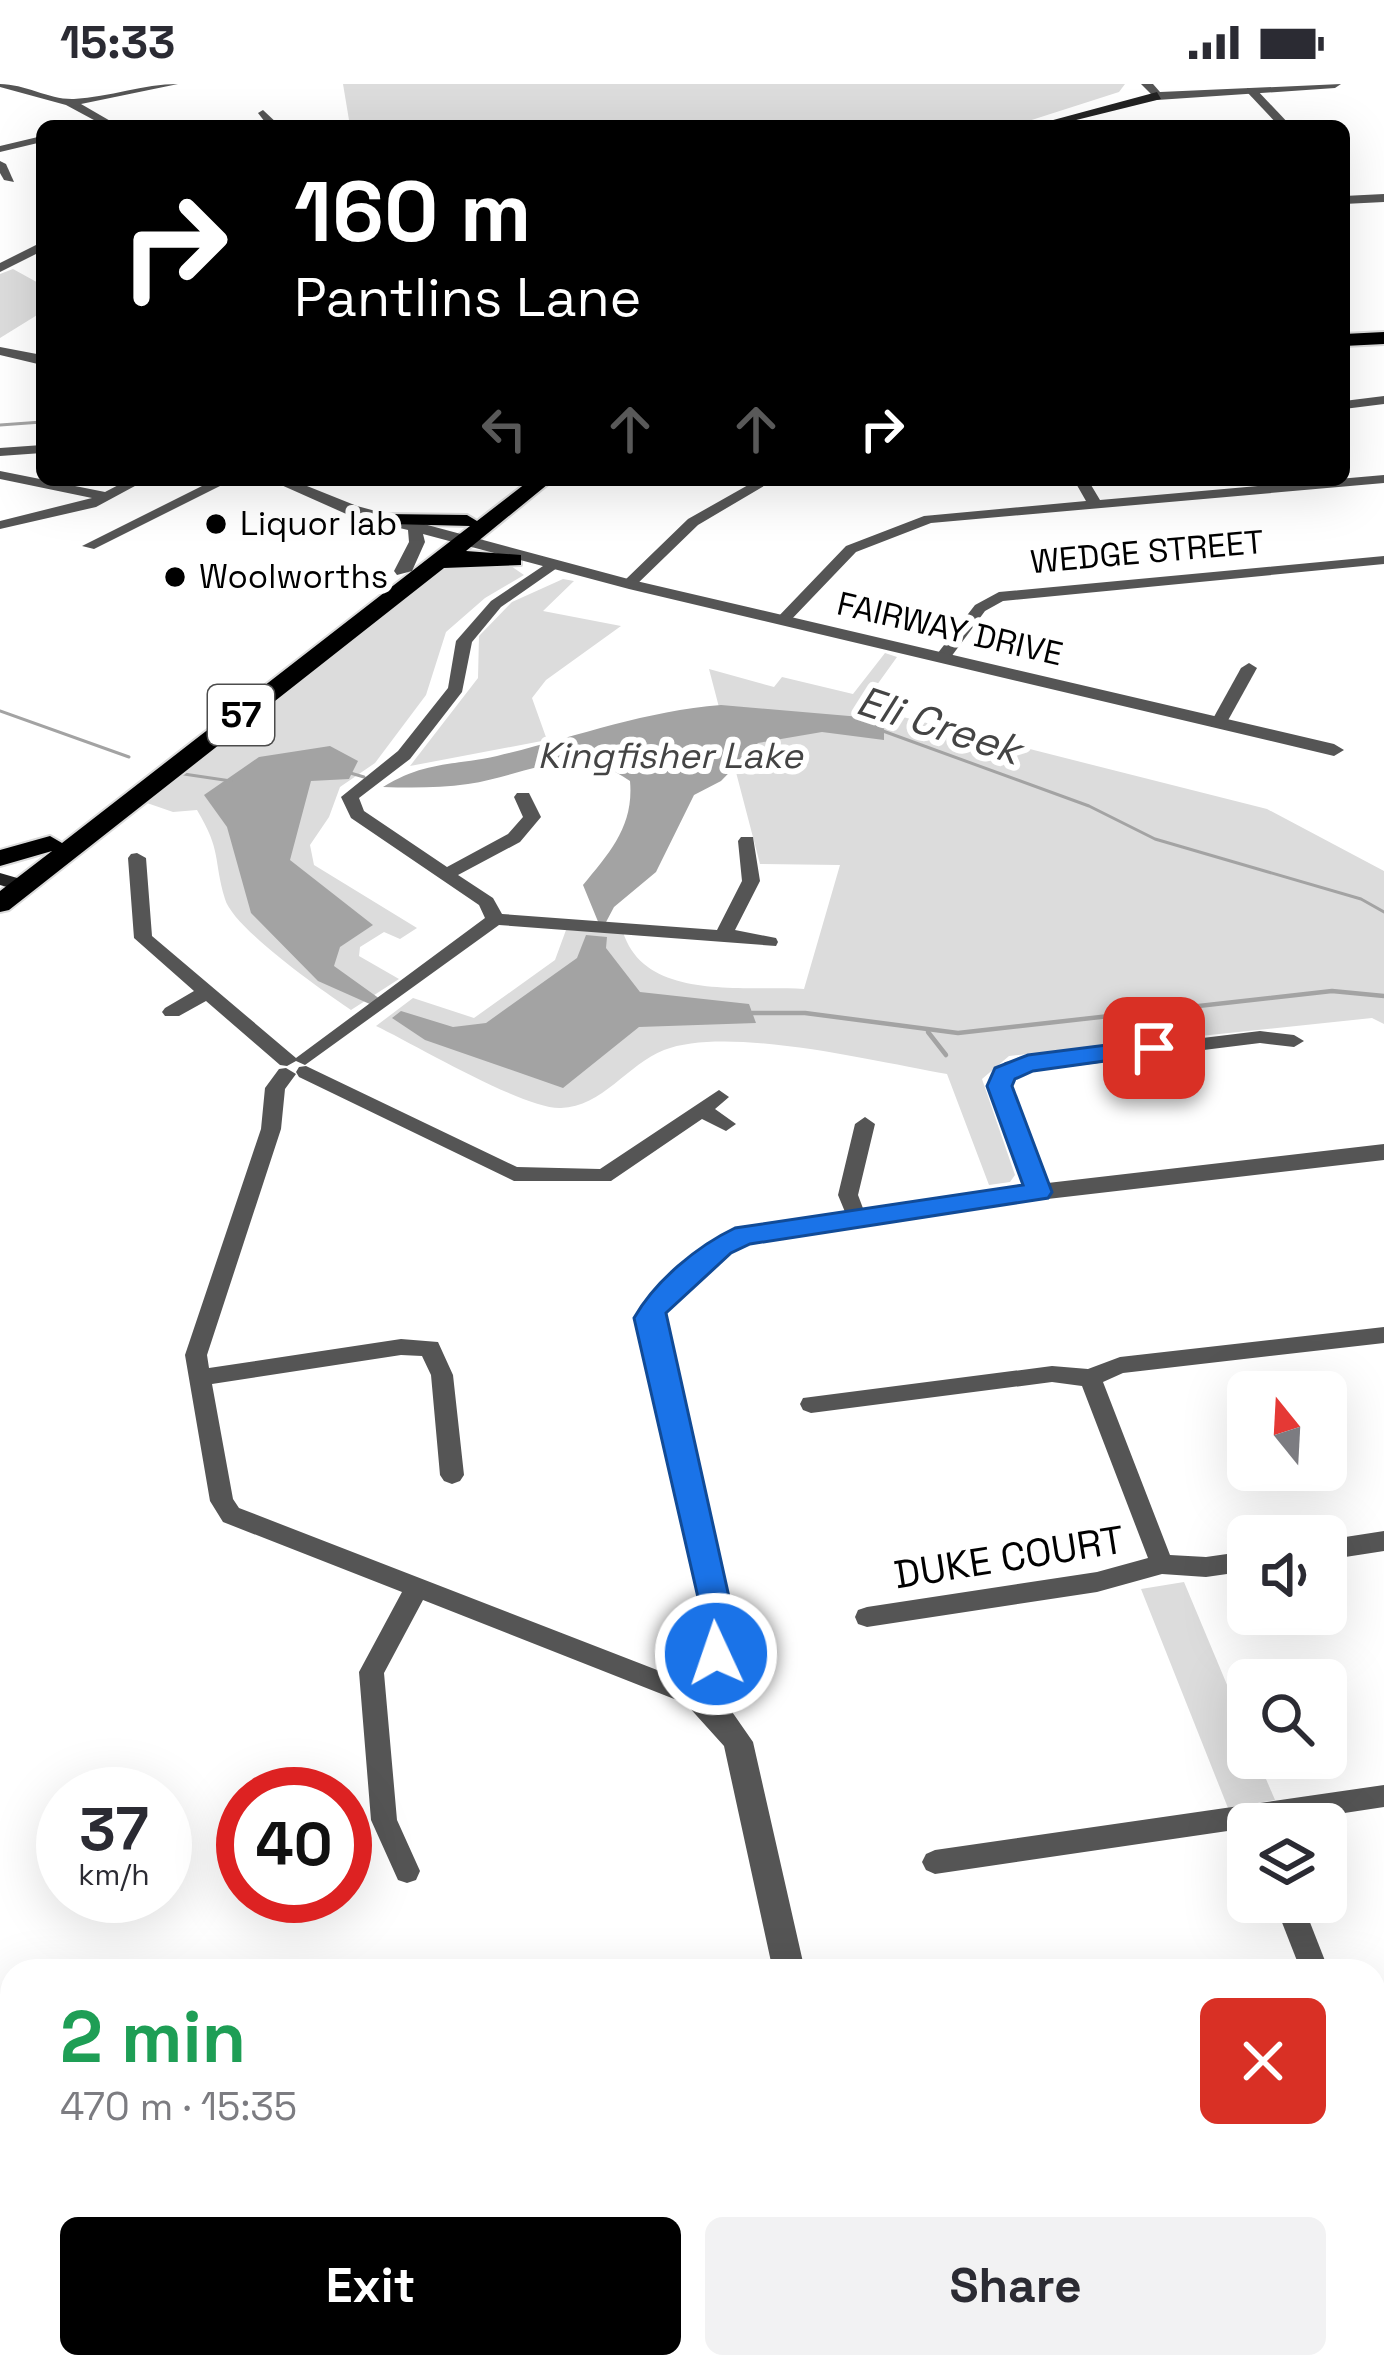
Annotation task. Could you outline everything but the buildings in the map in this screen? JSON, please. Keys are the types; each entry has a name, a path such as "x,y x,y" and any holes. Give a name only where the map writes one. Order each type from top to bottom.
{"main road":[{"path":"1056,120 1152,90"},
{"path":"1350,336 1384,335"},
{"name":"57","path":"5,882 453,541 514,486"},
{"name":"57","path":"5,882 403,571 502,514 536,486"},
{"path":"391,518 453,541 465,557 503,554"}],"street":[{"path":"1,84 70,103 102,120"},
{"path":"70,103 173,84"},
{"path":"1152,90 1335,84"},
{"path":"1251,90 1279,120"},
{"path":"262,113 268,120"},
{"path":"0,148 36,140"},
{"path":"0,164 10,180"},
{"path":"1350,200 1384,198"},
{"path":"0,268 36,249"},
{"path":"0,351 36,359"},
{"path":"1350,404 1384,400"},
{"path":"0,452 36,449"},
{"path":"0,475 36,482"},
{"path":"1350,481 1384,478"},
{"path":"54,486 107,497"},
{"path":"6,521 107,497 128,486"},
{"path":"89,546 213,486"},
{"path":"293,486 348,508 391,518"},
{"path":"629,584 693,522 756,486"},
{"path":"1085,486 1095,503"},
{"path":"783,620 851,549 891,530 965,514 1292,486"},
{"name":"FAIRWAY DRIVE","path":"348,508 413,532 1334,750"},
{"path":"502,514 503,554"},
{"path":"403,571 417,542 413,532"},
{"name":"WEDGE STREET","path":"942,658 980,608 999,597 1384,560"},
{"path":"495,920 487,902 356,814 350,797 404,755 456,689 464,640 496,604 552,566"},
{"path":"1218,724 1249,668"},
{"path":"446,874 522,832 532,817 523,797"},
{"path":"726,934 751,881 747,841"},
{"path":"137,858 143,938 206,993 296,1066 514,1174 604,1176 711,1104 726,1124"},
{"path":"769,942 726,934 710,938 619,926 495,920 296,1066 275,1088 271,1129 196,1355 222,1501 231,1515 692,1695 718,1715 738,1742 786,1959"},
{"path":"172,1012 206,993"},
{"path":"1039,1192 999,1086 1012,1067 1260,1036 1294,1041"},
{"path":"857,1219 848,1195 865,1124"},
{"path":"692,1695 716,1654 720,1634 649,1318 732,1239 1039,1192 1384,1152"},
{"path":"811,1404 1052,1374 1090,1378 1120,1365 1384,1335"},
{"path":"200,1378 400,1347 430,1348 442,1375 452,1474"},
{"path":"1090,1378 1162,1564"},
{"path":"1347,1547 1384,1541"},
{"name":"DUKE COURT","path":"867,1617 1118,1579 1162,1564 1227,1564"},
{"path":"407,1871 384,1820 371,1672 416,1590"},
{"path":"1347,1803 1384,1796"},
{"path":"935,1862 1227,1824"},
{"path":"1296,1923 1310,1959"}],"shaded area":[{"path":"343,84 1125,84 1119,92 1032,120 349,120"},
{"path":"13,269 36,282 36,316 0,338 0,274"},
{"path":"454,562 505,562 524,575 485,598 446,632 426,695 375,763 340,787 329,817 310,845 314,865 417,928 400,939 384,932 360,947 359,956 399,979 351,1010 280,958 232,911 214,846 197,810 173,812 147,803"},
{"path":"563,579 574,581 543,611 621,626 546,680 532,698 547,740 410,766 478,678 479,636 512,602"},
{"path":"885,653 897,657 869,696 897,704 891,714 1267,809 1384,871 1384,1024 1372,1018 1009,1056 982,1079 1015,1175 1010,1182 989,1185 947,1074 763,1043 692,1043 651,1056 602,1093 561,1108 497,1088 376,1026 413,998 474,1018 555,960 566,930 623,932 635,954 652,970 674,980 726,988 804,989 840,865 760,864 709,669 774,687 782,677 853,694"},
{"path":"1184,1582 1227,1685 1227,1779 1266,1779 1275,1800 1227,1805 1141,1589"}],"water":[{"name":"Kingfisher Lake","path":"721,705 884,719 884,740 822,732 758,743 721,781 694,795 656,872 614,907 605,924 599,924 583,885 624,825 630,781 609,769 570,762 468,784 383,787 426,768 497,756 664,713"},
{"path":"330,746 358,761 349,779 311,781 290,860 373,925 340,947 334,966 380,999 372,1005 318,981 251,913 227,827 204,795 259,757"},
{"path":"586,935 607,937 606,948 640,992 749,1004 756,1023 639,1027 563,1088 425,1040 392,1018 401,1011 453,1027 486,1023 577,958"}],"waterway":[{"path":"0,425 36,422"},
{"name":"Eli Creek","path":"0,711 129,757"},
{"name":"Eli Creek","path":"883,731 1089,806 1155,839 1361,899 1384,912"},
{"name":"Eli Creek","path":"347,772 364,777"},
{"name":"Eli Creek","path":"177,773 231,781"},
{"path":"752,1013 805,1013 958,1033 1332,991 1384,996"},
{"path":"928,1032 946,1055"}],"place":[{"name":"Liquor lab","path":"216,524"},
{"name":"Woolworths","path":"175,577"}],"route":[{"path":"716,1654 718,1615 649,1318 656,1305 721,1246 745,1235 1039,1192 999,1086 1004,1074 1028,1064 1154,1048"}]}
